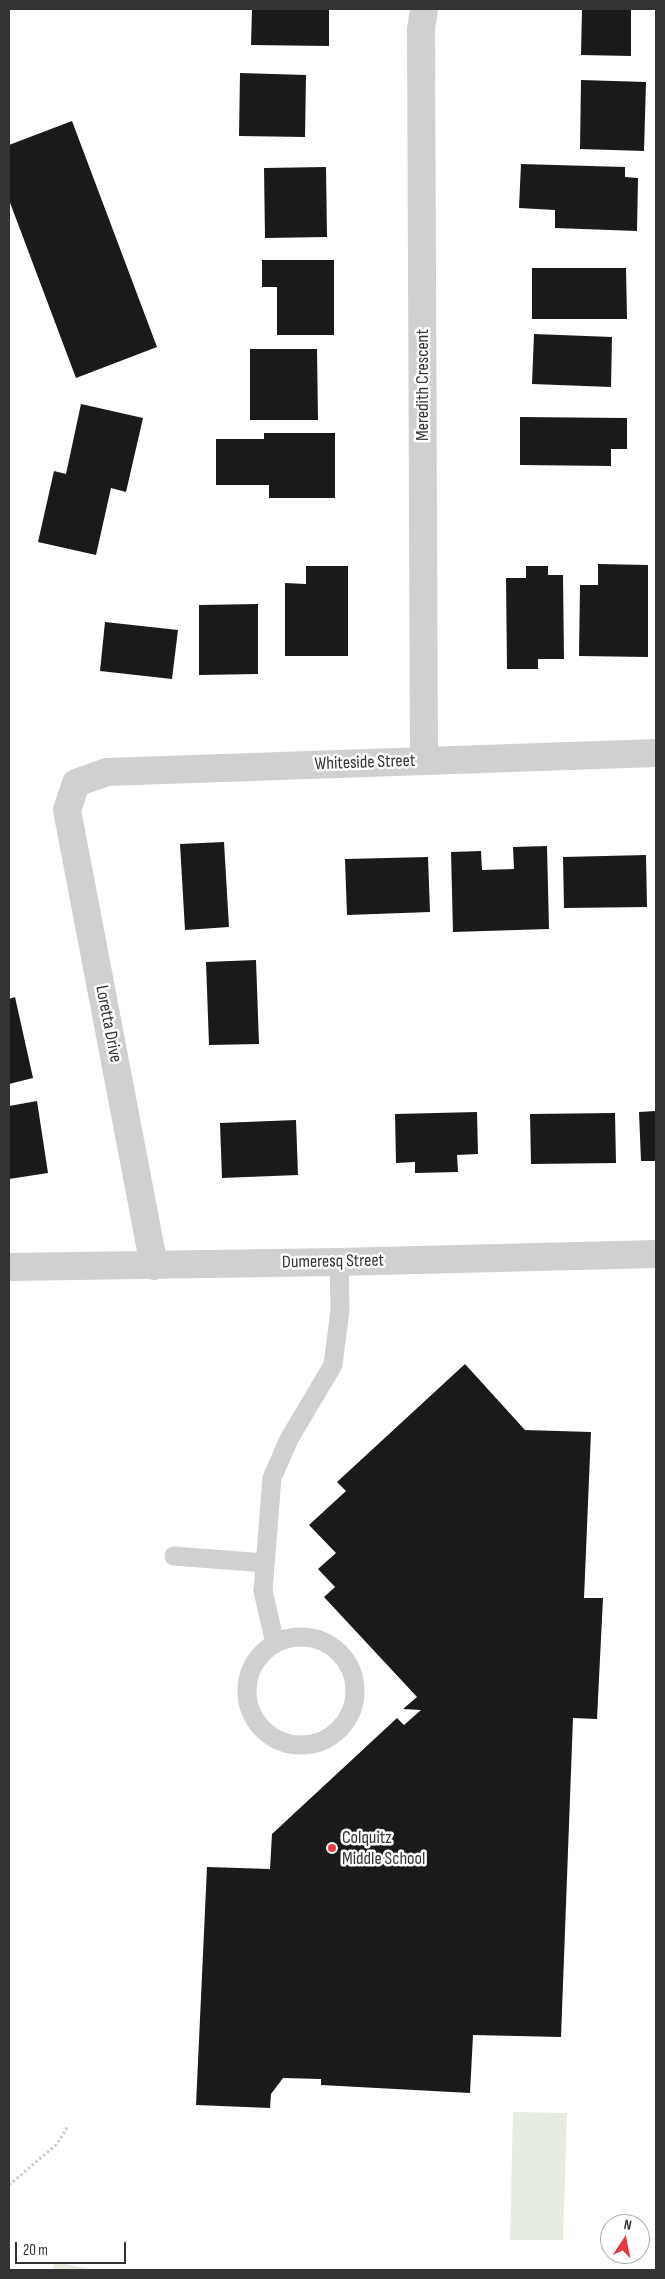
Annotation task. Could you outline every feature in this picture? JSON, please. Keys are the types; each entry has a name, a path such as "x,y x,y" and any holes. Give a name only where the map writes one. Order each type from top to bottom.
{"street":[{"name":"Meredith Crescent","path":"424,9 421,49 424,760"},
{"name":"Whiteside Street","path":"76,783 107,772 656,753"},
{"name":"Loretta Drive","path":"76,783 67,810 154,1266"},
{"name":"Dumeresq Street","path":"9,1267 154,1266 656,1254"}],"lane":[{"path":"275,1643 263,1590 272,1478 289,1439 332,1365 340,1310 339,1262"},
{"path":"174,1556 265,1563"},
{"path":"302,1636 330,1644 350,1664 356,1692 348,1720 328,1739 301,1746 291,1744 273,1738 253,1718 246,1690 254,1663 275,1643 302,1636"}],"path":[{"path":"9,2185 57,2144 68,2126"}],"shaded area":[{"path":"513,2112 567,2113 563,2240 510,2240"},
{"path":"54,2262 96,2270 53,2270"}],"building":[{"path":"252,9 329,9 329,46 251,45"},
{"path":"582,9 631,9 631,56 581,55"},
{"path":"240,73 306,75 305,137 239,136"},
{"path":"581,80 646,82 644,151 580,149"},
{"path":"72,121 157,347 76,378 9,200 9,145"},
{"path":"521,164 625,167 625,177 638,178 637,231 555,228 555,210 519,208"},
{"path":"326,167 327,237 265,238 264,168"},
{"path":"262,260 334,260 334,335 277,335 277,287 262,287"},
{"path":"532,268 626,268 627,319 532,319"},
{"path":"534,334 612,337 611,387 532,384"},
{"path":"250,349 317,349 318,420 250,420"},
{"path":"81,404 143,418 126,492 111,488 96,555 38,542 54,471 66,474"},
{"path":"520,417 627,418 627,449 611,449 611,466 520,465"},
{"path":"264,433 335,433 335,498 269,498 269,485 216,485 216,439 264,439"},
{"path":"598,564 648,565 648,657 579,656 580,585 598,585"},
{"path":"306,566 348,566 348,656 285,656 285,583 306,584"},
{"path":"526,566 548,566 548,575 563,575 564,659 538,659 538,669 507,669 506,578 526,578"},
{"path":"258,604 258,674 199,675 199,605"},
{"path":"105,622 178,630 172,679 100,671"},
{"path":"224,842 229,927 185,930 180,844"},
{"path":"547,846 549,929 453,932 451,852 481,851 482,870 514,869 513,847"},
{"path":"646,855 647,907 564,908 563,857"},
{"path":"428,857 430,912 347,915 345,859"},
{"path":"256,960 259,1044 209,1045 206,962"},
{"path":"15,997 33,1078 9,1084 9,999"},
{"path":"37,1101 48,1173 9,1179 9,1106"},
{"path":"656,1111 656,1161 641,1161 639,1112"},
{"path":"477,1112 478,1154 457,1155 458,1172 415,1173 415,1162 396,1163 395,1114"},
{"path":"615,1113 616,1163 531,1164 530,1114"},
{"path":"296,1120 298,1175 222,1178 220,1123"},
{"path":"465,1364 525,1430 591,1432 584,1598 603,1598 597,1719 573,1718 561,2037 473,2035 470,2093 321,2085 321,2079 283,2078 271,2094 270,2108 196,2105 207,1867 270,1869 272,1834 397,1718 404,1725 421,1710 403,1709 417,1697 324,1597 335,1587 318,1569 336,1553 309,1525 346,1491 337,1482"}],"place":[{"name":"Colquitz Middle School","path":"332,1848"}]}
